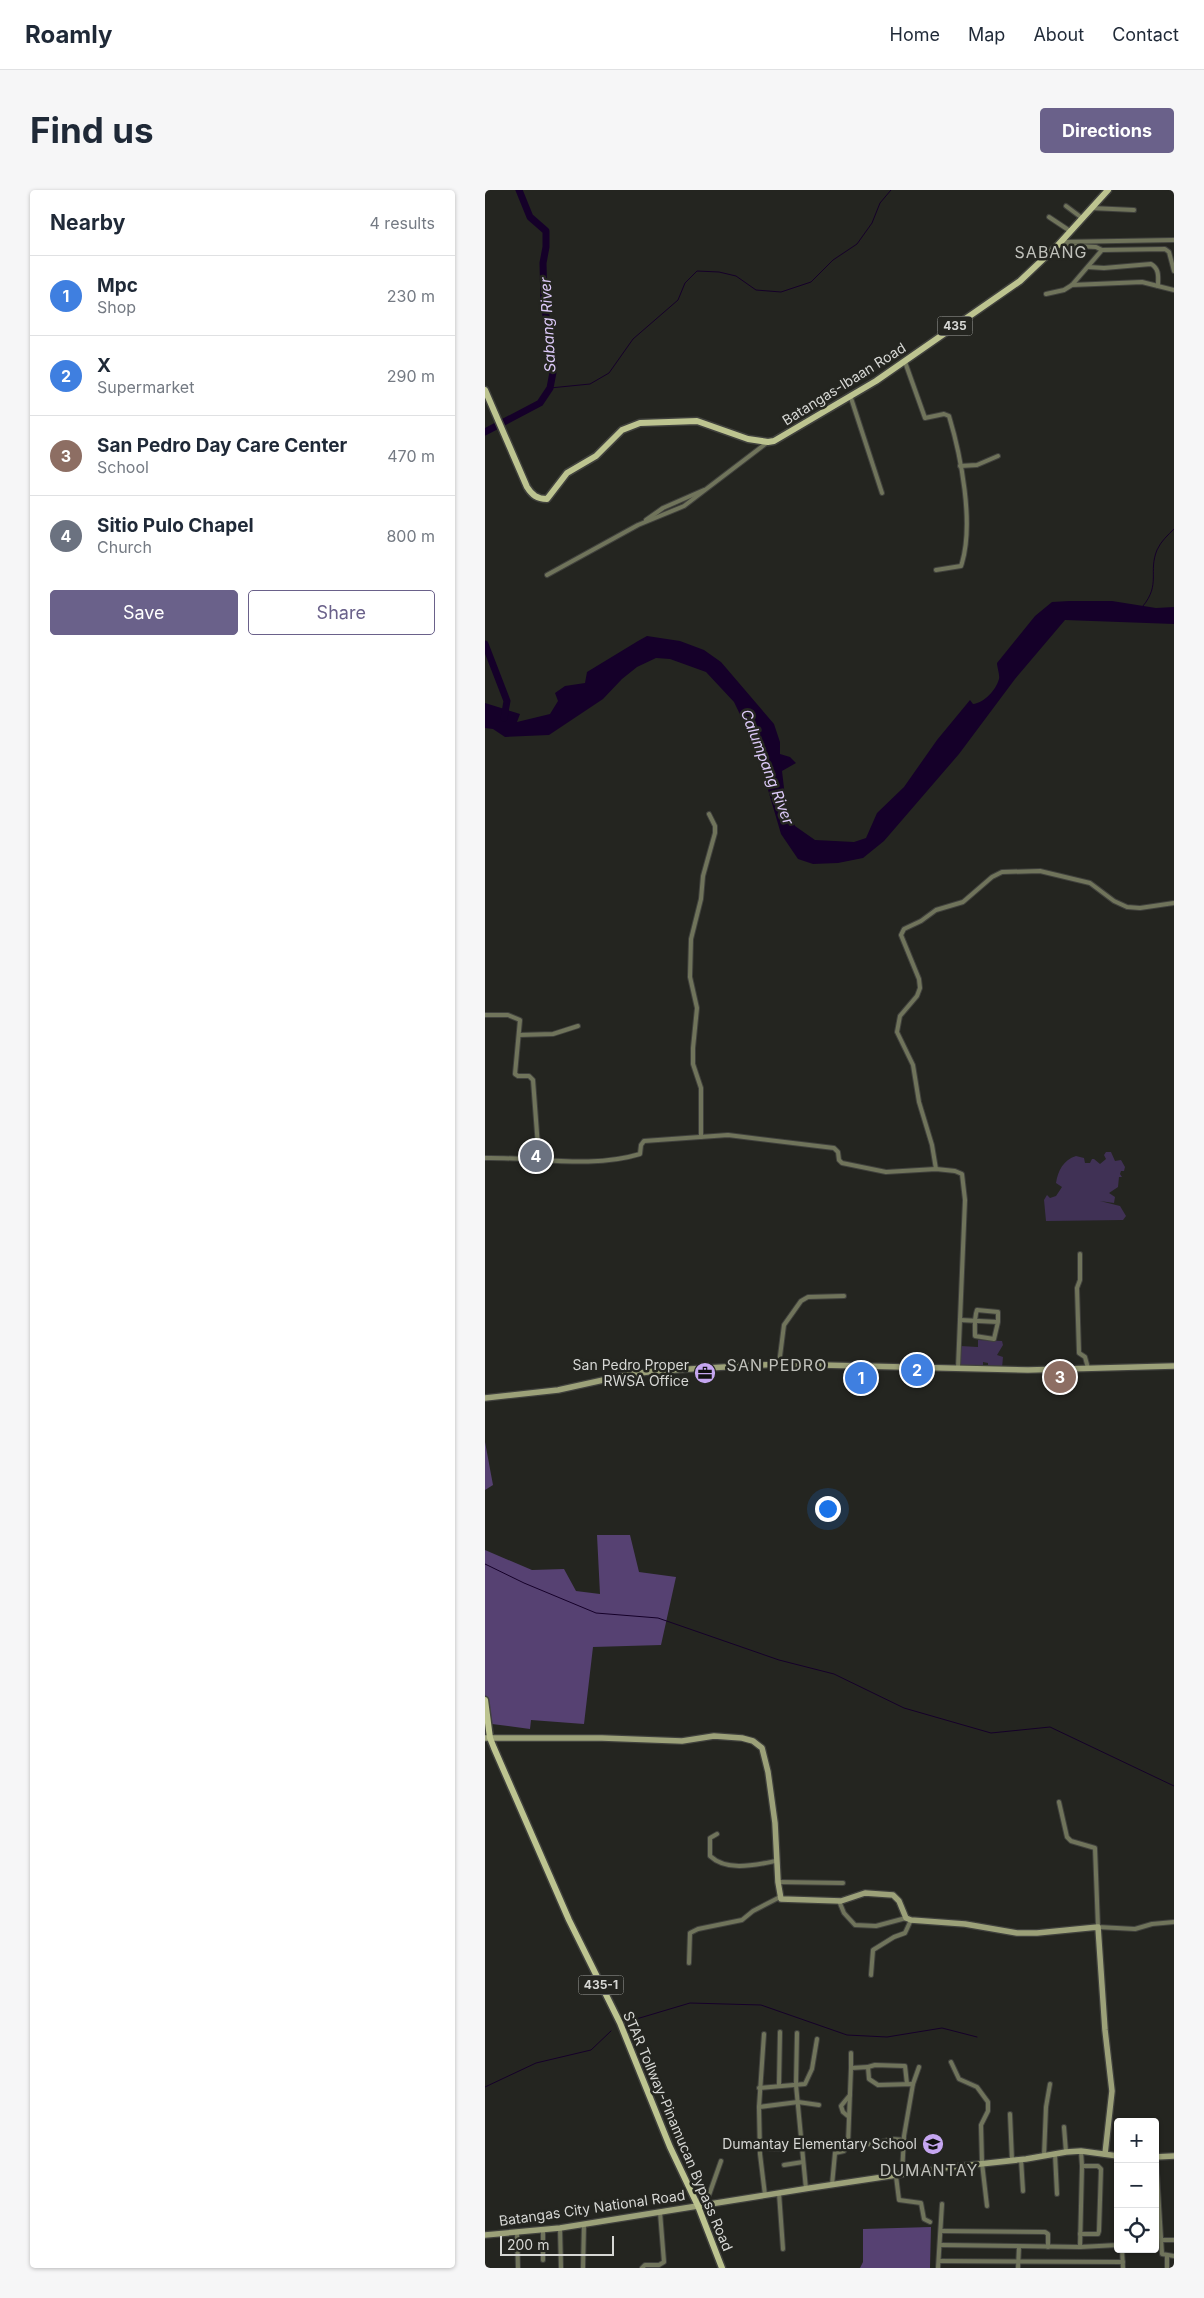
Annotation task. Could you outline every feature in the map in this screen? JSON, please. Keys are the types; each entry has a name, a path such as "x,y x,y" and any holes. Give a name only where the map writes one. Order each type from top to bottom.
{"main road":[{"name":"Batangas-Ibaan Road","path":"768,442 782,437 851,398 1014,285 1037,267 1108,190"},
{"path":"485,390 527,487 532,495 540,499 547,499 567,473 596,456 622,430 639,423 697,421 748,439 768,442"},
{"name":"STAR Tollway-Pinamucan Bypass Road","path":"485,1700 487,1738 569,1920 619,2023 670,2146 697,2204 721,2268"}],"street":[{"path":"1066,206 1082,218"},
{"path":"1091,208 1134,210"},
{"path":"1049,218 1070,231"},
{"path":"1060,243 1174,240"},
{"path":"1096,247 1098,242"},
{"path":"1060,243 1096,247 1102,250 1165,249 1169,252 1174,271"},
{"path":"1047,294 1064,290 1072,285 1102,250"},
{"path":"1088,266 1104,268 1151,264 1155,266 1159,274 1158,286"},
{"path":"1072,285 1142,282 1174,290"},
{"path":"905,362 925,418 944,414 949,416 961,466 968,519 964,559 961,566 936,570"},
{"path":"851,398 866,451 882,493"},
{"path":"547,575 643,523 684,506 768,442"},
{"path":"961,466 977,465 998,456"},
{"path":"643,523 663,508 708,489"},
{"path":"701,1137 701,1088 693,1064 697,1008 690,976 691,939 701,899 703,876 715,833 715,826 709,814"},
{"path":"936,1169 932,1146 919,1102 913,1065 897,1032 900,1016 917,996 920,988 919,979 901,935 904,929 921,921 936,910 963,902 992,876 1002,872 1040,871 1091,883 1114,901 1127,907 1140,908 1174,903"},
{"path":"485,1015 508,1015 520,1020 515,1074 518,1076 529,1076 533,1080 539,1160"},
{"path":"519,1034 553,1034 578,1026"},
{"path":"485,1158 581,1161 638,1155 644,1141 727,1135 834,1148 839,1152 839,1160 842,1163 877,1171 936,1169 955,1171 962,1174 964,1180 958,1368"},
{"path":"1080,1254 1081,1280 1077,1288 1079,1353 1085,1357 1088,1368"},
{"path":"779,1364 784,1325 801,1301 808,1297 844,1296"},
{"path":"977,1310 998,1312 998,1322 994,1339 976,1338 975,1321 977,1310"},
{"path":"960,1320 998,1322"},
{"path":"485,1398 558,1390 626,1375 655,1371 779,1364 1028,1370 1174,1366"},
{"path":"487,1738 602,1738 682,1742 714,1736 742,1738 753,1741 762,1748 766,1760 775,1823 780,1898"},
{"path":"1059,1802 1067,1837 1095,1848 1105,2030 1112,2091 1105,2154"},
{"path":"717,1834 710,1838 709,1843 710,1856 717,1861 745,1866 776,1860"},
{"path":"778,1882 843,1883"},
{"path":"689,1962 690,1933 699,1929 742,1920 753,1911 780,1898 839,1901 865,1893 893,1895 899,1901 908,1919 905,1933 894,1937 873,1950 871,1975"},
{"path":"839,1901 844,1913 855,1924 876,1926 908,1919 965,1924 1017,1933 1098,1927 1135,1929 1152,1924 1174,1922"},
{"path":"779,2085 780,2032"},
{"path":"797,2033 796,2085 806,2189"},
{"path":"764,2034 759,2107 760,2148 765,2196"},
{"path":"759,2088 796,2085 807,2082 812,2069 817,2039"},
{"path":"832,2185 835,2153 845,2151 848,2144 851,2053"},
{"path":"951,2062 959,2080 977,2087 989,2102 988,2111 981,2125 982,2163 987,2206"},
{"path":"851,2068 875,2065 905,2066 907,2084"},
{"path":"919,2066 913,2084 903,2140 899,2176 899,2200 921,2203 923,2219 930,2222"},
{"path":"868,2067 869,2079 875,2084 913,2084"},
{"path":"1043,2156 1046,2107 1050,2084"},
{"path":"849,2118 843,2112 841,2106 850,2095"},
{"path":"759,2107 798,2102 819,2105"},
{"path":"1010,2114 1012,2160"},
{"path":"1064,2127 1066,2152"},
{"path":"848,2144 874,2144 892,2139 903,2140"},
{"path":"760,2148 785,2149"},
{"path":"1080,2247 1081,2151"},
{"name":"Batangas City National Road","path":"485,2235 560,2228 697,2204 765,2196 1066,2152 1081,2151 1114,2155"},
{"path":"1055,2154 1057,2194"},
{"path":"1159,2157 1174,2156"},
{"path":"1021,2159 1023,2191"},
{"path":"697,2204 709,2195 721,2162"},
{"path":"784,2165 803,2162"},
{"path":"1156,2163 1163,2256 1174,2256"},
{"path":"1080,2234 1098,2234 1100,2222 1101,2170 1098,2166 1082,2166"},
{"path":"779,2193 783,2249"},
{"path":"938,2268 941,2245 942,2204"},
{"path":"642,2268 645,2265 659,2265 664,2262 660,2212"},
{"path":"583,2268 584,2224"},
{"path":"560,2228 561,2268"},
{"path":"543,2230 543,2260"},
{"path":"941,2231 1047,2232 1048,2247"},
{"path":"517,2232 518,2268"},
{"path":"1162,2240 1174,2240"},
{"path":"941,2245 1019,2247 1114,2246"},
{"path":"1018,2268 1019,2247"},
{"path":"1122,2253 1123,2268"},
{"path":"1167,2256 1167,2268"},
{"path":"939,2261 1123,2262"}],"shaded area":[{"path":"1106,1152 1111,1152 1115,1161 1121,1160 1125,1167 1124,1171 1121,1171 1122,1177 1119,1177 1118,1187 1109,1193 1115,1197 1114,1203 1100,1201 1120,1206 1126,1216 1123,1220 1046,1221 1044,1200 1047,1195 1050,1198 1056,1196 1062,1187 1056,1183 1064,1163 1076,1156 1084,1158 1085,1163 1090,1163 1094,1159 1100,1164 1106,1159 1104,1155"},
{"path":"978,1340 1002,1341 1003,1345 997,1355 1003,1357 1002,1368 988,1367 988,1363 983,1362 983,1367 959,1366 960,1346 978,1347"},
{"path":"485,1442 493,1485 485,1490"},
{"path":"597,1535 630,1535 639,1572 676,1577 661,1645 593,1647 584,1724 531,1720 530,1729 492,1724 491,1731 485,1730 485,1550 532,1570 564,1569 576,1591 600,1594"},
{"path":"931,2227 930,2268 860,2268 863,2262 863,2229"}],"water":[{"name":"Calumpang River","path":"1112,601 1156,608 1174,607 1174,624 1065,620 1015,679 959,754 884,841 863,858 838,863 813,864 798,859 781,834 764,776 747,729 734,702 706,672 670,659 656,658 637,667 622,679 603,699 549,735 505,737 493,729 485,728 485,703 520,714 517,722 550,714 558,701 555,693 565,686 585,683 587,672 638,641 647,636 680,641 704,650 721,662 774,724 780,742 780,754 790,757 796,763 782,771 786,805 795,826 815,840 854,842 866,838 877,813 904,787 937,740 970,700 973,704 977,703 985,699 992,691 999,679 997,663 1035,616 1052,602"}],"waterway":[{"name":"Sabang River","path":"485,432 540,403 550,388 554,367 544,303 543,263 546,231 530,217 519,190"},
{"path":"550,388 590,384 609,373 633,339 678,300 685,283 697,271 719,272 736,276 756,290 781,292 811,282 833,260 857,244 872,223 880,203 891,190"},
{"path":"1143,606 1152,591 1157,550 1174,529"},
{"name":"Sabang River","path":"485,644 507,701 504,718"},
{"path":"485,1564 524,1583 596,1613 658,1618 779,1660 834,1674 904,1708 991,1733 1050,1727 1174,1786"},
{"path":"633,2020 690,2003 761,2005 847,2035 887,2037 942,2028 977,2037"},
{"path":"485,2087 536,2063 591,2050 611,2031"}],"place":[{"name":"Sitio Pulo Chapel","path":"536,1156"},
{"name":"X","path":"917,1370"},
{"name":"San Pedro Proper RWSA Office","path":"705,1373"},
{"name":"San Pedro Day Care Center","path":"1060,1377"},
{"name":"Mpc","path":"861,1378"},
{"name":"Dumantay Elementary School","path":"933,2144"}],"district":[{"name":"SABANG","path":"1051,252"},
{"name":"SAN PEDRO","path":"777,1365"},
{"name":"DUMANTAY","path":"929,2170"}]}
